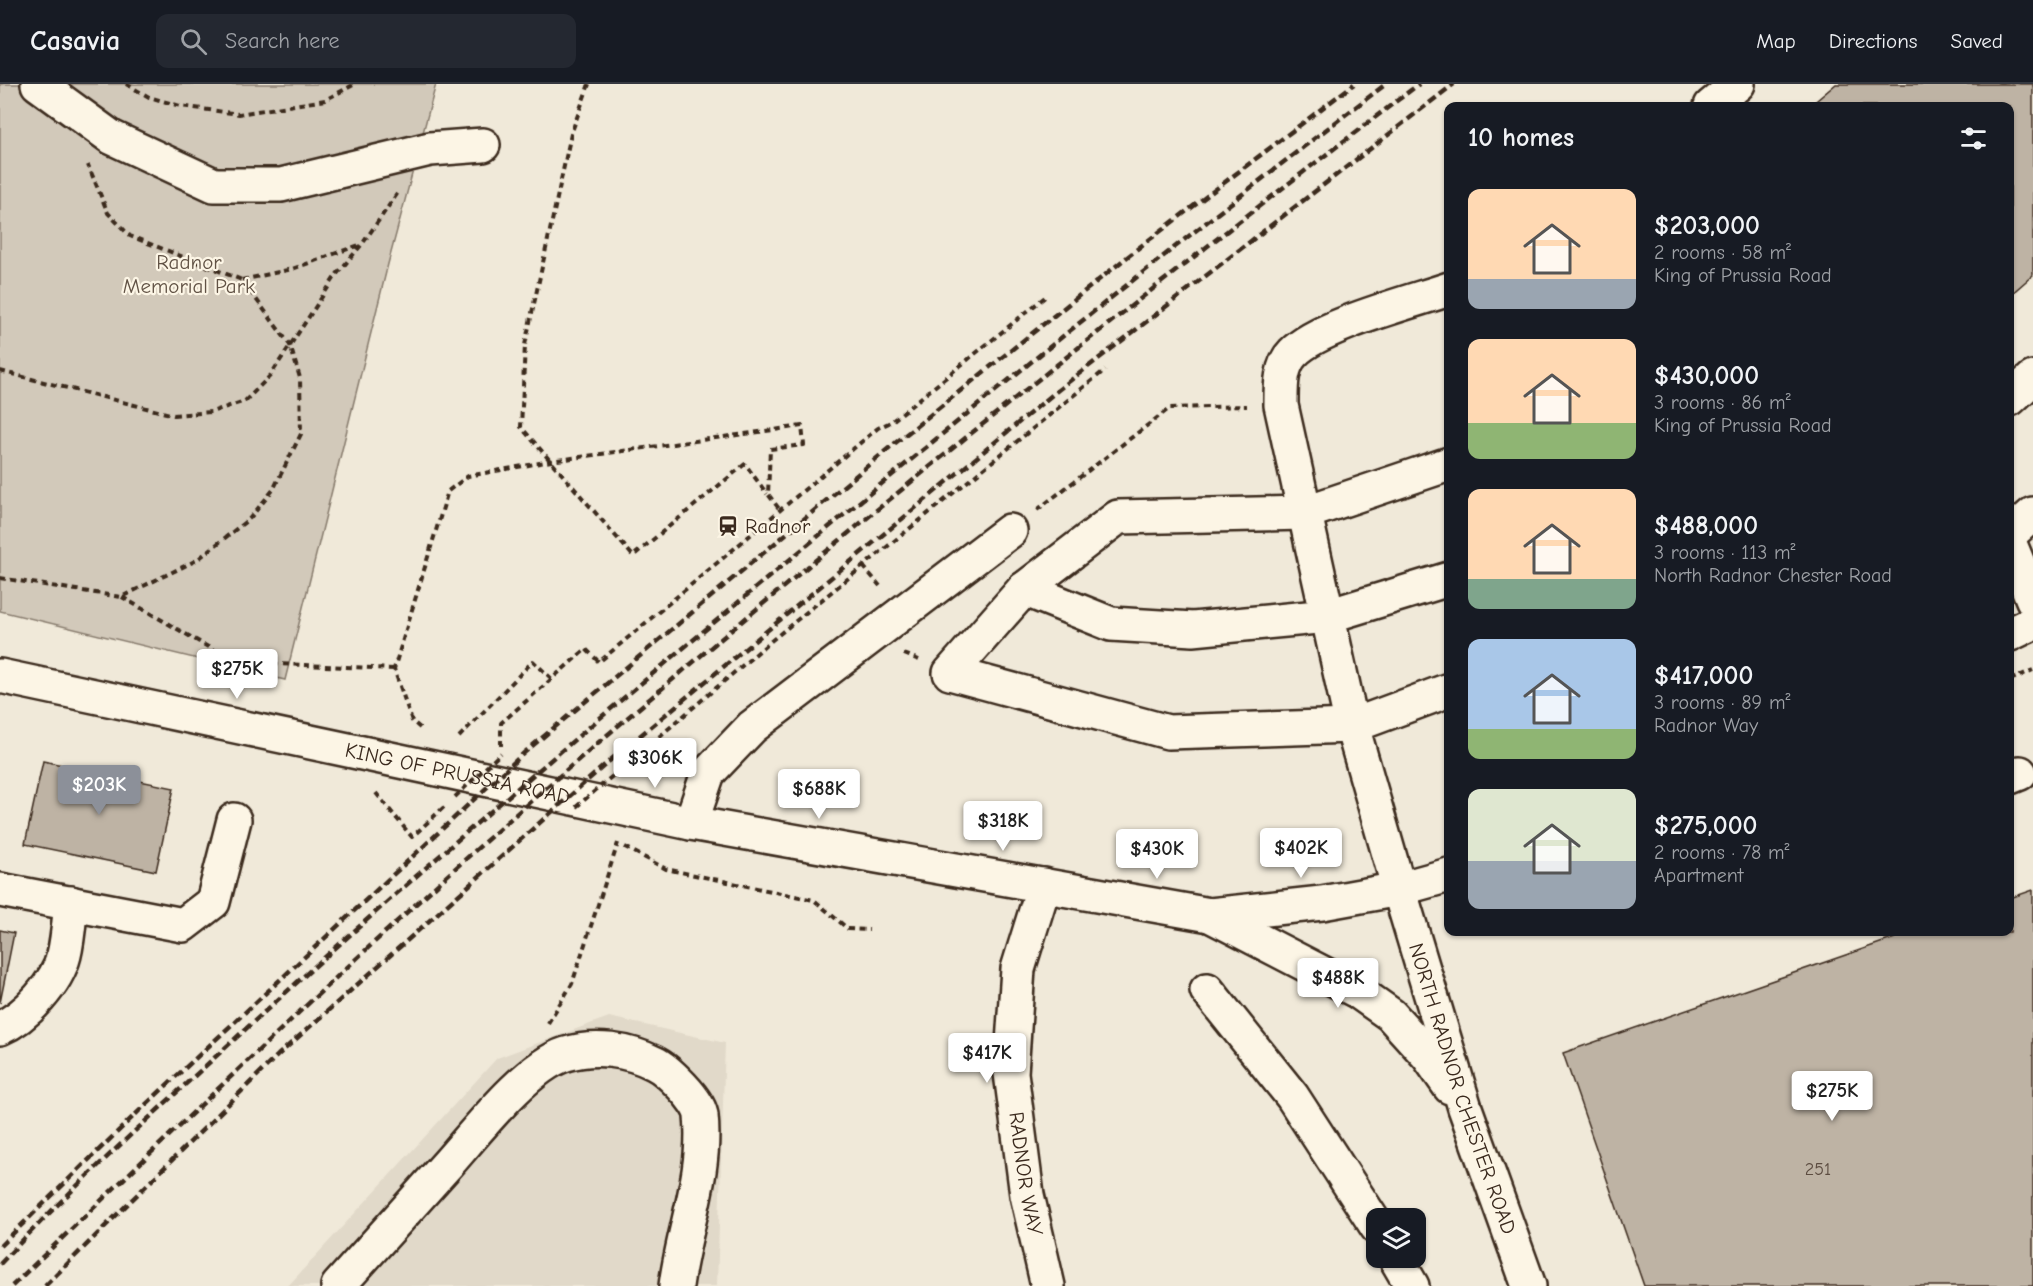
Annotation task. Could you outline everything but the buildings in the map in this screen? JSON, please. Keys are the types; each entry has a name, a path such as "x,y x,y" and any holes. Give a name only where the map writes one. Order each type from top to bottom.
{"main road":[{"path":"38,84 111,137 214,185 281,185 430,149 483,145"},
{"path":"1716,102 1738,84"},
{"name":"NORTH RADNOR CHESTER ROAD","path":"1444,291 1315,336 1291,354 1281,378 1281,405 1352,726 1465,1108 1529,1286"},
{"path":"2014,395 2033,378"},
{"path":"1444,466 1304,513 1118,517 1024,588 950,674 1168,732 1352,726 1444,692"},
{"path":"2014,531 2033,514"},
{"path":"691,823 708,773 752,727 1010,531"},
{"path":"2014,554 2033,600"},
{"path":"1024,588 1111,624 1193,629 1328,616 1444,581"},
{"path":"2014,632 2033,624"},
{"name":"KING OF PRUSSIA ROAD","path":"0,676 691,823 1210,915 1322,903 1399,889 1444,876"},
{"path":"0,890 183,925 213,902 234,820"},
{"name":"RADNOR WAY","path":"1044,885 1018,969 1011,1073 1027,1195 1048,1286"},
{"path":"0,1028 16,1022 42,996 64,958 71,903"},
{"path":"1210,915 1357,991 1391,1015 1429,1057 1465,1108"},
{"path":"1207,990 1292,1096 1366,1210"},
{"path":"338,1286 507,1098 541,1067 565,1054 594,1049 616,1050 640,1056 658,1065 677,1080 701,1112 703,1148 676,1286"},
{"path":"1401,1268 1412,1286"}],"path":[{"path":"126,84 149,97 180,106 239,114 326,100 355,84"},
{"path":"589,84 571,134 525,345 521,427 633,556 745,464 780,510"},
{"path":"82,160 99,188 108,213 130,236 242,280 290,345 300,378 301,434 273,490 250,518 197,560 121,597"},
{"path":"0,372 174,415 211,412 245,401 270,376 337,274 363,243 399,190"},
{"path":"242,280 292,269 363,243"},
{"path":"370,785 412,837 501,753 501,723 586,649 599,662 878,428 891,422 1045,297"},
{"path":"576,807 771,641 1105,370"},
{"path":"1010,531 1170,408 1281,405"},
{"path":"429,735 412,721 394,669 448,491 468,476 550,461 802,426 804,445 771,449 768,494"},
{"path":"0,579 121,597 234,662 394,669"},
{"path":"455,741 533,661 552,679"},
{"path":"2014,678 2033,670"},
{"path":"606,840 618,843 666,869 814,900 848,929 869,930"},
{"path":"556,1060 541,1035 572,984 618,843"}],"shaded area":[{"path":"609,1017 725,1043 717,1286 288,1286 497,1058"}],"green space":[{"name":"Radnor Memorial Park","path":"0,84 436,84 388,264 285,680 0,611"}],"railway":[{"path":"0,1246 140,1110 525,752 889,448 1141,246 1354,84"},
{"path":"0,1264 82,1181 225,1048 380,908 538,771 919,453 1198,229 1386,84"},
{"path":"12,1286 362,953 578,760 888,500 1205,248 1419,84"},
{"path":"45,1286 278,1055 607,763 1058,390 1454,84"}],"place":[{"name":"Radnor","path":"728,526"}]}
